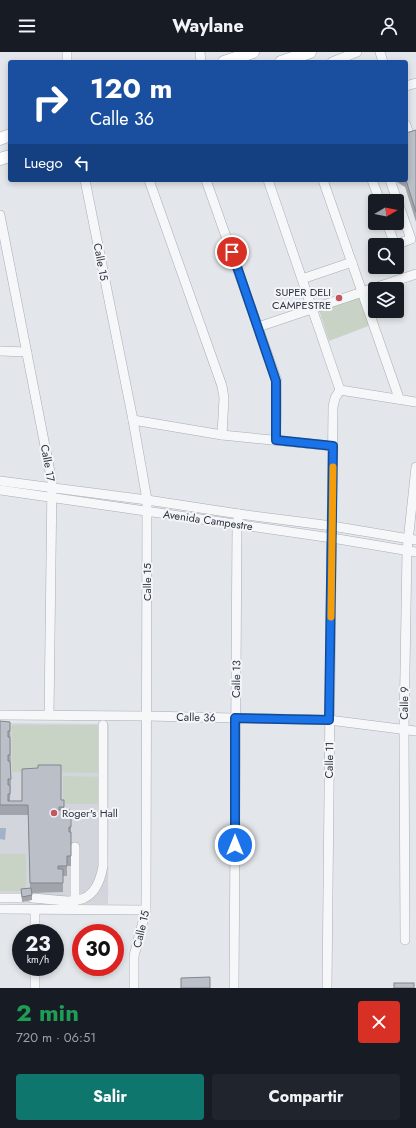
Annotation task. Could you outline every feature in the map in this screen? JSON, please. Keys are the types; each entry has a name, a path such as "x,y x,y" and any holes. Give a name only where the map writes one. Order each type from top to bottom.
{"main road":[{"path":"230,60 253,52"},
{"path":"288,60 310,52"}],"street":[{"path":"337,60 357,52"},
{"name":"Calle 15","path":"85,182 133,420 147,500 146,910 134,956 134,988"},
{"path":"150,182 222,386 224,398 222,435"},
{"path":"207,182 276,381 276,440"},
{"path":"269,182 340,390 399,398 416,402"},
{"path":"324,182 399,398"},
{"path":"373,182 377,194"},
{"path":"391,182 411,239 404,242"},
{"name":"Calle 17","path":"0,215 52,482 49,715"},
{"path":"302,278 352,262"},
{"path":"258,327 416,276"},
{"path":"0,351 27,352"},
{"name":"Calle 11","path":"327,988 333,407 335,398 340,390"},
{"path":"133,420 222,435 333,446"},
{"name":"Calle 9","path":"404,940 404,729 416,467"},
{"name":"Avenida Campestre","path":"0,481 51,493 147,512 332,538 411,551"},
{"name":"Avenida Campestre","path":"0,490 147,500 332,526 412,540"},
{"name":"Calle 13","path":"234,988 237,524 239,514"},
{"name":"Calle 36","path":"0,715 147,716 329,720 416,731"},
{"path":"32,898 75,901 82,900 89,896 99,883 103,866 103,725"},
{"path":"75,847 75,901"},
{"path":"0,898 22,898"},
{"path":"0,909 146,910"},
{"path":"35,910 35,924"},
{"path":"35,976 35,988"}],"shaded area":[{"name":"Roger's Hall","path":"0,723 109,724 108,904 0,903"}],"green space":[{"path":"361,296 371,325 329,341 319,310"},
{"path":"12,725 99,725 99,773 12,772"},
{"path":"63,776 98,777 98,804 63,804"},
{"path":"0,854 26,854 26,891 0,891"}],"water":[{"path":"0,828 6,828 5,840 0,839"}],"building":[{"path":"416,130 416,212 407,182 408,182 408,132"},
{"path":"0,721 10,722 8,737 10,737 10,755 8,755 8,761 10,761 11,779 8,779 10,794 8,794 8,801 22,801 22,769 38,768 38,765 61,765 61,800 64,800 64,807 59,807 59,810 70,810 71,817 71,827 69,827 69,832 71,832 71,856 67,856 67,866 58,866 58,869 63,869 63,883 30,883 28,805 0,805"},
{"path":"31,888 32,895 22,897 21,889"},
{"path":"210,977 210,988 181,988 181,978"},
{"path":"394,983 414,983 414,988 394,988"}],"slow traffic":[{"path":"331,617 333,467"}],"place":[{"name":"SUPER DELI CAMPESTRE","path":"339,298"},
{"name":"Roger's Hall","path":"54,813"}],"route":[{"path":"232,252 276,381 276,440 333,446 329,720 235,718 235,845"}]}
